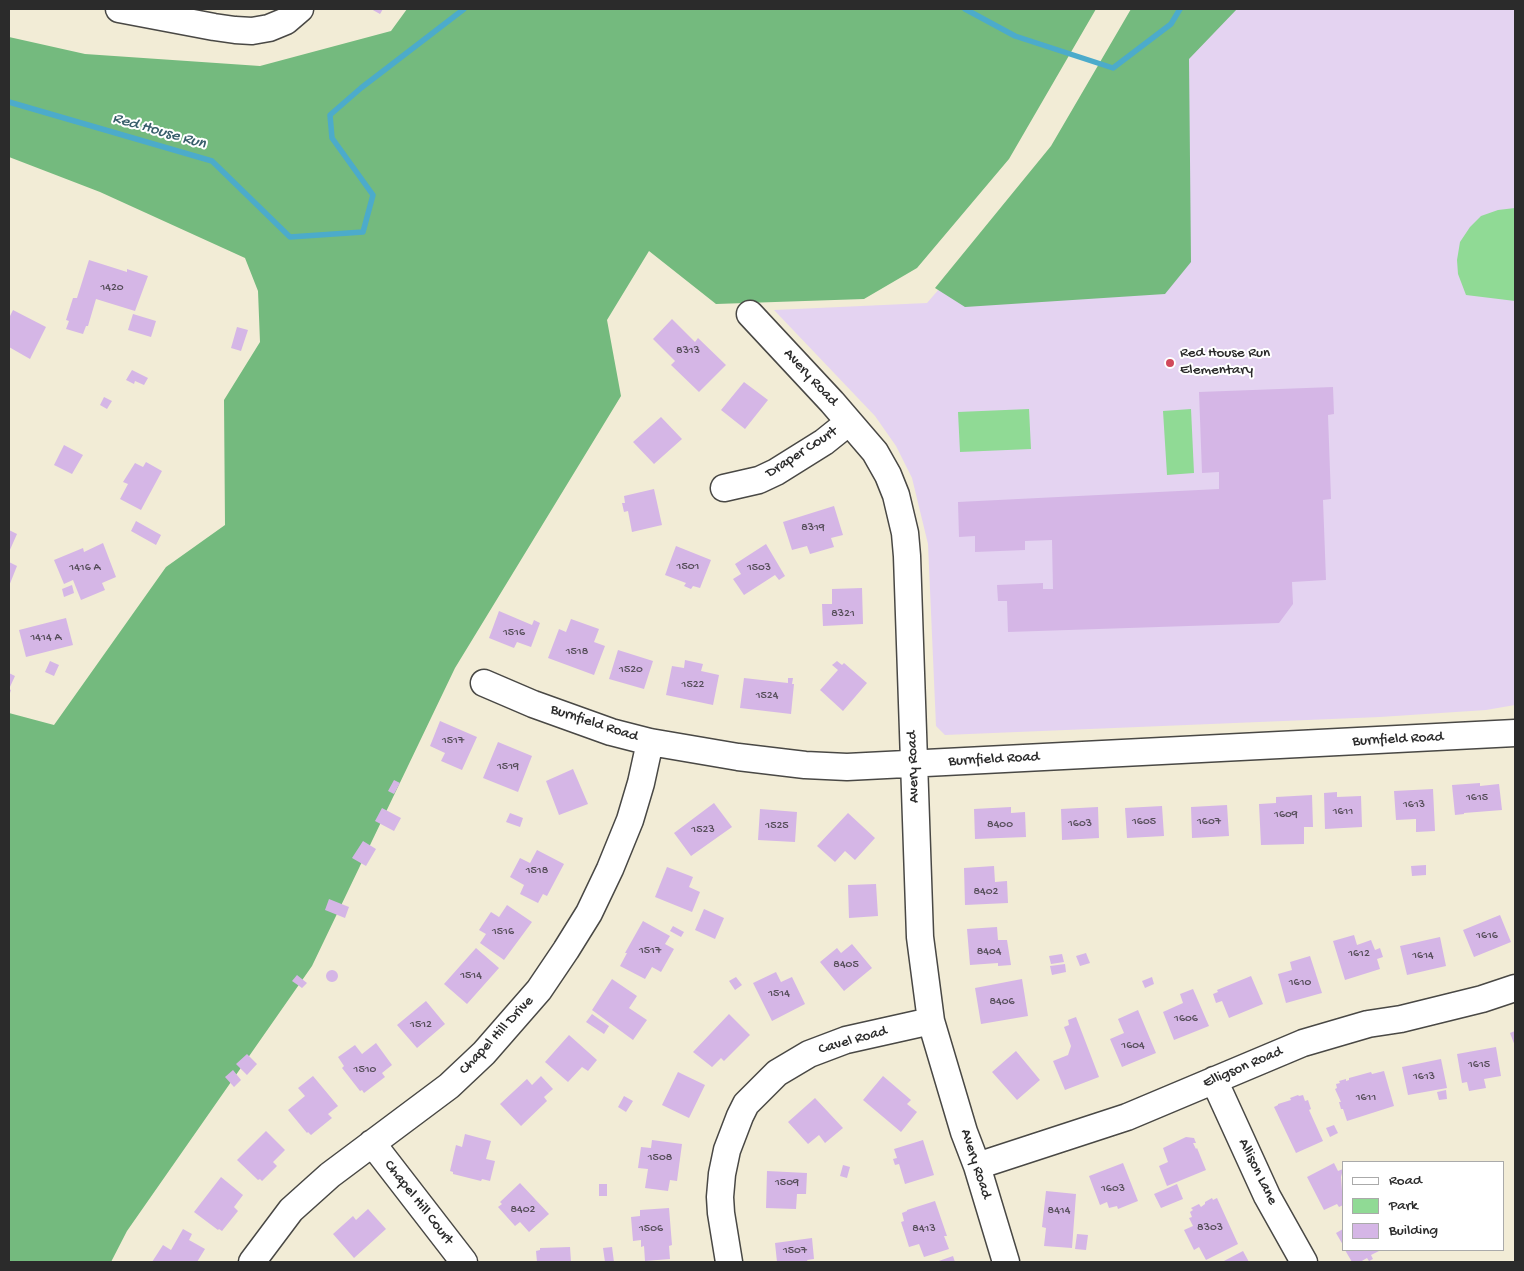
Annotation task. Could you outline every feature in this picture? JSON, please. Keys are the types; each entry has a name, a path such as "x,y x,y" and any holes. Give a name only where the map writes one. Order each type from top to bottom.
{"street":[{"path":"119,9 236,30 269,28 286,21 300,9"},
{"name":"Avery Road","path":"750,314 876,452 896,495 905,533 907,556 920,937 931,1021 1006,1262"},
{"name":"Draper Court","path":"724,488 759,480 776,472 824,442 850,422"},
{"name":"Burnfield Road","path":"484,683 585,723 650,742 738,757 805,765 847,767 1515,733"},
{"name":"Chapel Hill Drive","path":"252,1262 291,1210 330,1175 449,1086 484,1053 540,990 584,920 610,869 630,820 650,742"},
{"name":"Elligson Road","path":"977,1166 1127,1117 1302,1042 1368,1024 1401,1019 1482,999 1515,988"},
{"name":"Cavel Road","path":"729,1262 721,1213 722,1180 727,1150 746,1104 777,1073 809,1054 846,1040 931,1021"},
{"name":"Allison Lane","path":"1214,1080 1267,1196 1304,1262"},
{"name":"Chapel Hill Court","path":"372,1143 464,1262"}],"shaded area":[{"name":"Red House Run Elementary","path":"1181,9 1515,9 1515,705 1486,710 1380,717 945,735 936,726 928,544 912,478 896,446 875,416 774,310 927,303"}],"green space":[{"path":"407,9 1096,9 1009,159 917,268 864,299 716,304 649,251 607,320 621,396 455,668 312,966 127,1231 111,1262 9,1262 9,713 54,725 166,567 225,525 224,400 260,342 258,291 245,258 100,192 9,157 9,37 85,54 260,66 391,31"},
{"path":"1131,9 1237,9 1189,59 1191,262 1165,294 965,307 935,288 1051,146"},
{"path":"1515,208 1515,301 1466,295 1458,274 1457,260 1460,242 1470,227 1481,216 1498,210"},
{"path":"1029,409 1031,449 960,452 958,412"},
{"path":"1191,409 1194,473 1167,475 1163,411"}],"building":[{"path":"371,9 383,9 380,14"},
{"path":"89,260 127,272 127,269 148,276 135,311 96,299 88,326 86,326 83,334 66,329 69,321 66,320 73,298 77,298"},
{"path":"13,310 46,327 30,359 9,347 9,318"},
{"path":"133,314 156,321 151,337 128,330"},
{"path":"672,319 695,342 698,338 726,365 699,392 671,365 675,361 653,339"},
{"path":"237,327 248,330 241,351 231,348"},
{"path":"132,370 148,378 144,385 135,381 134,384 126,380"},
{"path":"744,382 768,400 745,429 721,410"},
{"path":"1333,387 1334,414 1328,415 1331,499 1323,500 1326,580 1292,582 1293,604 1279,623 1008,632 1007,601 998,601 997,585 1043,583 1043,589 1053,589 1052,540 1025,541 1025,550 975,552 975,536 959,537 958,502 1219,489 1219,472 1202,473 1199,392"},
{"path":"104,397 112,401 107,409 100,405"},
{"path":"661,417 682,439 654,464 633,442"},
{"path":"64,445 83,455 72,474 54,465"},
{"path":"146,462 162,471 141,510 120,499 128,484 123,482 135,463 143,467"},
{"path":"654,489 662,525 632,532 628,511 624,512 622,503 625,503 624,496"},
{"path":"834,506 843,535 831,538 834,547 810,554 807,546 792,550 783,522"},
{"path":"136,521 161,535 156,545 131,531"},
{"path":"9,530 17,534 9,552"},
{"path":"103,543 116,577 102,583 105,590 81,600 73,580 64,584 54,560 83,548 84,552"},
{"path":"766,544 785,576 779,580 775,575 744,595 733,579 741,574 735,564"},
{"path":"676,546 711,560 700,588 693,586 691,589 684,586 686,583 665,575"},
{"path":"9,562 17,566 9,586"},
{"path":"72,585 74,593 64,597 62,589"},
{"path":"862,588 863,624 823,626 822,604 832,604 832,589"},
{"path":"499,611 532,625 534,620 540,623 531,647 517,642 514,648 489,638"},
{"path":"66,618 73,645 26,657 19,630"},
{"path":"571,619 599,629 594,642 605,646 594,675 548,658 559,629 566,632"},
{"path":"618,650 653,661 644,689 609,679"},
{"path":"685,660 703,664 701,671 719,675 713,705 666,695 672,666 684,668"},
{"path":"50,661 59,665 54,676 45,672"},
{"path":"837,661 842,665 844,663 867,683 843,711 820,690 838,670 832,665"},
{"path":"9,673 15,676 9,689"},
{"path":"744,678 788,683 788,678 793,678 791,714 740,708"},
{"path":"440,721 477,737 462,770 441,761 445,753 430,746"},
{"path":"498,742 532,756 518,792 483,778"},
{"path":"573,769 588,804 559,815 546,781"},
{"path":"394,780 400,783 394,794 388,791"},
{"path":"1480,783 1480,786 1499,784 1502,810 1455,815 1452,785"},
{"path":"1433,789 1435,831 1416,832 1416,819 1396,820 1394,791"},
{"path":"1337,792 1337,797 1361,796 1362,827 1325,829 1324,793"},
{"path":"1312,795 1313,827 1304,827 1304,844 1261,845 1259,804 1276,803 1276,797"},
{"path":"714,803 732,827 691,856 674,833"},
{"path":"1227,805 1229,836 1192,838 1191,807"},
{"path":"1162,806 1164,836 1127,838 1125,808"},
{"path":"1011,807 1011,813 1025,812 1026,837 975,839 974,809"},
{"path":"1098,807 1099,838 1062,840 1061,809"},
{"path":"382,808 401,818 394,831 375,821"},
{"path":"760,809 797,812 795,842 758,840"},
{"path":"510,813 523,818 520,827 506,822"},
{"path":"848,813 875,838 855,860 845,851 835,862 817,846"},
{"path":"363,841 376,849 366,866 352,858"},
{"path":"537,850 564,864 547,896 543,894 538,903 520,894 524,885 510,877 520,858 530,863"},
{"path":"1426,865 1426,875 1412,876 1411,866"},
{"path":"994,866 995,882 1007,881 1008,903 965,905 964,868"},
{"path":"667,867 693,877 689,887 700,892 692,912 655,897"},
{"path":"876,884 878,916 849,918 848,885"},
{"path":"329,899 349,907 345,918 325,910"},
{"path":"507,905 532,922 504,960 480,943 486,934 479,930 491,912 499,917"},
{"path":"704,909 724,918 715,939 695,930"},
{"path":"1500,915 1511,942 1474,957 1463,930"},
{"path":"643,921 670,936 665,944 674,949 661,972 652,967 645,979 620,966"},
{"path":"673,926 684,932 681,937 670,931"},
{"path":"997,927 998,940 1007,940 1011,965 998,966 998,963 970,965 967,929"},
{"path":"1354,935 1357,945 1371,940 1375,950 1380,948 1383,957 1377,959 1380,969 1345,980 1333,941"},
{"path":"1440,937 1446,966 1407,975 1400,946"},
{"path":"852,944 872,968 844,991 820,962 837,948 841,953"},
{"path":"476,948 499,968 467,1004 444,984"},
{"path":"1086,953 1090,963 1080,966 1076,956"},
{"path":"1062,954 1064,962 1051,964 1049,956"},
{"path":"1310,956 1322,993 1286,1003 1278,974 1292,970 1290,962"},
{"path":"1065,964 1066,972 1052,975 1050,966"},
{"path":"332,970 338,976 332,982 326,976"},
{"path":"776,972 781,982 792,977 805,1004 772,1021 753,983"},
{"path":"297,975 307,983 302,988 292,981"},
{"path":"1251,976 1263,1004 1229,1018 1222,1001 1216,1003 1213,994 1218,992 1217,990"},
{"path":"736,977 742,985 735,990 729,981"},
{"path":"1152,977 1154,984 1145,988 1142,981"},
{"path":"612,979 637,996 629,1008 647,1020 633,1040 592,1010"},
{"path":"1022,979 1028,1016 981,1024 975,988"},
{"path":"1193,989 1209,1026 1174,1040 1163,1012 1183,1003 1180,994"},
{"path":"426,1001 445,1024 417,1048 397,1025"},
{"path":"1138,1010 1156,1053 1122,1067 1110,1039 1124,1033 1118,1019"},
{"path":"592,1014 609,1026 604,1034 586,1022"},
{"path":"729,1014 750,1035 724,1061 721,1058 712,1067 693,1052"},
{"path":"1076,1017 1099,1077 1065,1090 1053,1061 1068,1055 1071,1046 1064,1027 1069,1025 1068,1020"},
{"path":"1515,1031 1515,1046 1510,1033"},
{"path":"569,1035 597,1060 588,1071 582,1067 568,1082 545,1062"},
{"path":"376,1043 392,1065 382,1073 385,1077 364,1093 362,1090 360,1091 342,1068 344,1066 338,1057 355,1045 362,1054"},
{"path":"1496,1047 1501,1076 1484,1079 1486,1088 1469,1091 1467,1082 1462,1083 1457,1054"},
{"path":"1016,1051 1040,1080 1017,1100 992,1072"},
{"path":"247,1054 257,1064 247,1075 236,1064"},
{"path":"1441,1059 1447,1088 1408,1095 1402,1067"},
{"path":"233,1070 241,1080 234,1087 225,1077"},
{"path":"1384,1071 1394,1106 1347,1121 1335,1089 1337,1088 1336,1084 1340,1083 1339,1081 1346,1079 1346,1081 1349,1078 1371,1072 1372,1074"},
{"path":"678,1072 705,1085 689,1118 662,1105"},
{"path":"313,1076 338,1106 328,1114 332,1118 311,1135 307,1133 288,1110 305,1096 298,1088"},
{"path":"541,1076 553,1089 544,1097 547,1101 521,1126 500,1104 527,1079 532,1085"},
{"path":"883,1076 911,1100 907,1104 917,1112 901,1132 863,1100"},
{"path":"1446,1090 1447,1099 1439,1100 1437,1092"},
{"path":"1298,1095 1303,1095 1305,1101 1308,1100 1311,1109 1309,1110 1323,1141 1296,1153 1274,1107"},
{"path":"624,1096 633,1101 626,1112 618,1107"},
{"path":"815,1098 843,1128 825,1143 819,1135 808,1144 788,1122"},
{"path":"1334,1125 1338,1133 1330,1137 1326,1128"},
{"path":"266,1131 285,1150 273,1162 277,1166 262,1181 258,1180 237,1160"},
{"path":"465,1134 491,1141 486,1159 495,1161 490,1181 482,1179 481,1181 453,1174 450,1171 456,1145 462,1147"},
{"path":"1186,1137 1194,1138 1196,1143 1193,1143 1206,1170 1167,1186 1159,1166 1168,1162 1163,1148"},
{"path":"652,1140 682,1144 677,1181 670,1180 668,1191 645,1188 648,1169 638,1168 641,1147 651,1148"},
{"path":"923,1140 934,1175 905,1184 899,1164 895,1165 893,1159 897,1158 894,1149"},
{"path":"1123,1163 1138,1201 1118,1209 1117,1206 1109,1208 1107,1202 1100,1205 1089,1176"},
{"path":"1334,1163 1338,1171 1342,1169 1342,1206 1339,1207 1337,1204 1324,1210 1307,1177"},
{"path":"843,1165 850,1167 847,1178 840,1176"},
{"path":"767,1171 807,1173 806,1194 797,1194 796,1209 766,1208"},
{"path":"221,1177 243,1195 234,1207 238,1211 222,1231 194,1212"},
{"path":"520,1183 549,1214 529,1232 520,1222 515,1226 498,1207 502,1204 500,1202"},
{"path":"599,1184 607,1184 607,1196 599,1196"},
{"path":"1177,1184 1183,1199 1161,1208 1154,1194"},
{"path":"1046,1191 1076,1194 1072,1248 1044,1246 1046,1228 1042,1227"},
{"path":"1212,1198 1213,1200 1217,1198 1238,1244 1206,1260 1199,1247 1194,1250 1184,1230 1193,1226 1189,1218 1192,1217 1190,1212 1193,1210 1191,1208 1199,1204 1201,1207"},
{"path":"935,1201 947,1236 944,1236 949,1249 924,1257 919,1244 909,1247 901,1222 904,1221 902,1213"},
{"path":"669,1208 672,1245 669,1246 670,1259 645,1261 644,1246 641,1247 641,1240 633,1241 631,1217 640,1216 640,1210"},
{"path":"368,1209 386,1229 354,1258 333,1234 353,1216 356,1220"},
{"path":"183,1229 192,1234 189,1240 205,1249 197,1262 152,1262 163,1245 171,1250"},
{"path":"1342,1230 1342,1243 1336,1233"},
{"path":"1077,1234 1088,1235 1086,1250 1075,1249"},
{"path":"812,1238 814,1259 807,1260 808,1262 777,1262 775,1243"},
{"path":"570,1247 571,1262 537,1262 536,1251 540,1250 540,1248"},
{"path":"612,1247 614,1262 605,1262 603,1248"},
{"path":"1243,1251 1249,1262 1222,1262"},
{"path":"1346,1251 1379,1251 1371,1255 1373,1259 1369,1261 1367,1258 1360,1262 1352,1262"},
{"path":"953,1256 955,1262 936,1262"}],"waterway":[{"name":"Red House Run","path":"9,102 212,161 290,237 363,232 373,195 332,138 330,115 361,88 464,9"},
{"name":"Red House Run","path":"965,9 1015,36 1113,68 1171,24 1180,9"}],"place":[{"name":"Red House Run Elementary","path":"1170,363"}]}
